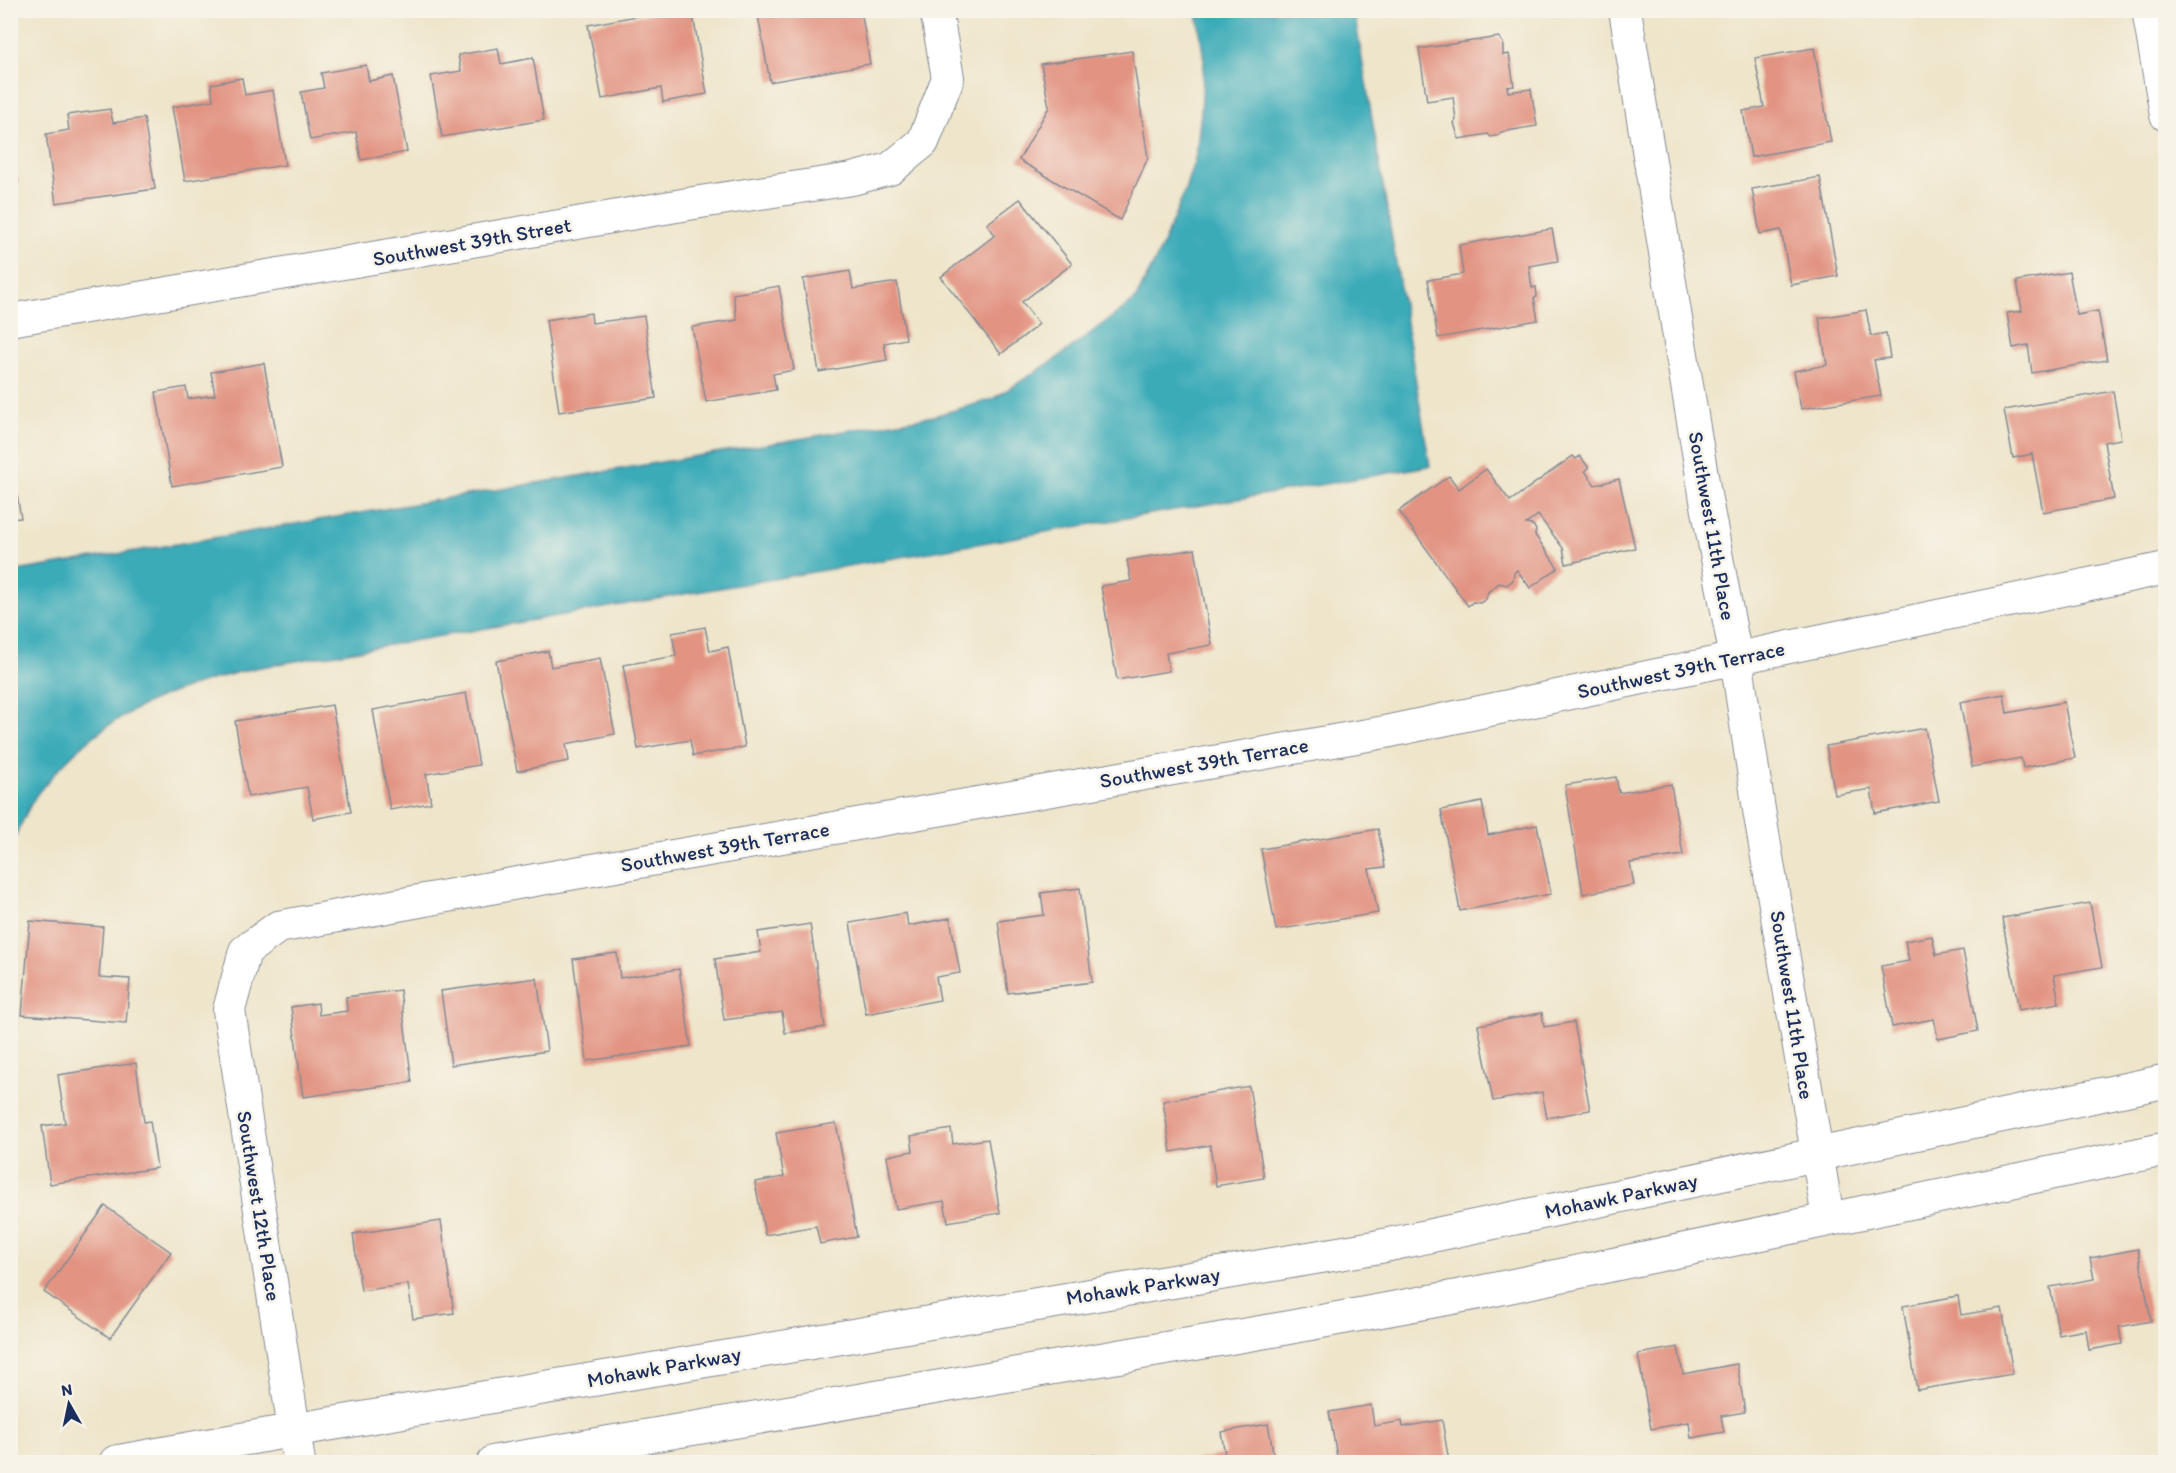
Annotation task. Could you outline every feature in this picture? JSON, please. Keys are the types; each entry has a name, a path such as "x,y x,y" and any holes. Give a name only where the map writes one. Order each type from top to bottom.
{"street":[{"name":"Southwest 39th Street","path":"10,320 694,203 852,180 890,169 923,142 948,78 936,10"},
{"name":"Southwest 11th Place","path":"1625,10 1706,500 1736,658 1760,816 1828,1218"},
{"path":"2148,10 2166,115"},
{"name":"Southwest 39th Terrace","path":"246,951 279,927 1384,732 2166,568"},
{"name":"Southwest 12th Place","path":"246,951 229,1010 299,1462"},
{"name":"Mohawk Parkway","path":"116,1462 1377,1247 2166,1081"},
{"path":"494,1462 1309,1324 1482,1292 2166,1149"}],"water":[{"path":"1197,11 1354,11 1430,466 255,668 198,684 147,703 100,732 77,750 40,790 11,846 11,572 934,416 993,399 1053,361 1135,300 1160,251 1183,196 1196,155 1204,61"}],"building":[{"path":"668,10 692,10 707,94 663,102 661,88 602,99 588,25"},
{"path":"757,10 861,10 870,64 770,82"},
{"path":"1499,37 1503,43 1503,55 1509,54 1514,86 1507,87 1508,92 1531,89 1537,126 1501,132 1491,137 1488,134 1459,139 1454,123 1456,120 1453,97 1427,101 1419,49"},
{"path":"498,48 501,64 533,58 544,120 442,137 431,76 461,71 458,55"},
{"path":"1814,48 1831,142 1751,157 1743,111 1764,107 1755,58"},
{"path":"1132,51 1148,158 1120,220 1019,160 1049,107 1041,64"},
{"path":"366,65 369,81 393,76 407,152 361,160 356,132 310,140 301,92 324,88 321,73"},
{"path":"242,78 245,95 273,90 285,165 185,181 172,107 213,100 211,84"},
{"path":"110,109 113,123 144,118 155,189 56,203 46,134 69,130 67,115"},
{"path":"10,145 18,182 10,183"},
{"path":"1820,177 1838,276 1791,285 1781,230 1760,234 1752,189"},
{"path":"1020,199 1072,264 1022,302 1039,324 1001,354 941,277 995,235 987,224"},
{"path":"1552,229 1558,261 1529,266 1532,288 1536,287 1537,297 1534,298 1538,320 1438,338 1428,280 1463,274 1459,245"},
{"path":"850,271 853,289 897,282 906,339 884,343 887,360 819,372 803,279"},
{"path":"2069,272 2077,315 2098,311 2107,360 2032,373 2028,345 2013,348 2007,313 2022,311 2017,281"},
{"path":"779,286 794,370 773,374 776,390 706,402 692,327 737,320 733,294"},
{"path":"1866,310 1871,336 1886,333 1890,358 1874,360 1881,396 1801,409 1794,371 1827,365 1819,318"},
{"path":"591,313 592,323 644,316 656,398 559,412 546,320"},
{"path":"264,363 282,467 172,486 156,392 186,387 188,399 215,395 211,372"},
{"path":"2113,391 2121,439 2104,442 2114,499 2043,512 2032,454 2013,458 2004,410"},
{"path":"10,453 21,518 10,519"},
{"path":"1573,456 1576,459 1580,456 1589,468 1585,471 1595,485 1619,479 1635,548 1566,564 1563,548 1538,515 1526,524 1533,525 1536,530 1535,535 1558,568 1530,588 1517,570 1513,580 1507,585 1499,583 1488,592 1486,599 1480,603 1473,602 1468,606 1399,511 1449,476 1459,489 1486,469 1510,501"},
{"path":"1195,549 1212,645 1166,653 1169,671 1117,680 1101,586 1131,581 1127,560"},
{"path":"705,627 710,651 728,647 745,747 693,756 690,740 638,749 623,665 676,656 672,633"},
{"path":"548,651 551,667 600,658 615,734 566,744 569,761 517,771 496,661"},
{"path":"466,693 479,765 426,774 431,803 390,810 373,710"},
{"path":"2004,694 2007,713 2064,702 2075,758 2023,768 2021,758 1972,767 1960,702"},
{"path":"332,705 351,812 313,819 307,787 248,797 235,721"},
{"path":"1925,728 1939,801 1875,813 1871,789 1835,795 1826,746"},
{"path":"1616,777 1619,793 1671,784 1683,855 1630,863 1634,885 1583,894 1565,785"},
{"path":"1482,802 1488,835 1537,825 1551,894 1460,911 1441,810"},
{"path":"1378,829 1385,867 1369,869 1378,913 1276,930 1261,849"},
{"path":"1080,888 1092,982 1008,993 998,921 1044,915 1041,893"},
{"path":"2090,903 2102,967 2054,975 2059,1003 2019,1010 2002,918"},
{"path":"906,913 908,926 950,918 960,973 936,977 940,1000 866,1014 850,923"},
{"path":"30,921 103,927 99,977 130,979 126,1023 22,1015"},
{"path":"810,924 825,1027 785,1033 782,1012 724,1020 715,959 761,952 758,932"},
{"path":"1932,936 1936,955 1963,950 1978,1031 1938,1039 1934,1019 1892,1027 1881,966 1909,961 1905,941"},
{"path":"617,953 620,978 679,969 691,1046 587,1061 573,959"},
{"path":"537,978 547,1051 451,1065 441,991"},
{"path":"400,990 412,1082 303,1097 291,1007 318,1003 319,1015 347,1011 346,997"},
{"path":"1542,1013 1544,1027 1574,1022 1590,1110 1547,1118 1542,1092 1493,1101 1478,1025"},
{"path":"136,1063 144,1122 150,1121 157,1168 50,1184 42,1126 65,1123 58,1075"},
{"path":"1249,1086 1264,1178 1216,1186 1210,1145 1171,1152 1163,1101"},
{"path":"836,1123 857,1237 820,1244 816,1226 765,1235 755,1182 784,1177 776,1133"},
{"path":"951,1129 953,1144 988,1139 1000,1213 948,1222 944,1201 896,1209 887,1156 913,1151 911,1136"},
{"path":"105,1206 171,1252 110,1338 44,1292"},
{"path":"441,1221 454,1313 413,1319 408,1284 361,1291 353,1234"},
{"path":"2138,1249 2151,1321 2119,1327 2122,1344 2089,1350 2086,1330 2059,1335 2050,1287 2094,1279 2090,1258"},
{"path":"1958,1296 1961,1315 2002,1308 2013,1374 1917,1390 1903,1306"},
{"path":"1678,1347 1683,1374 1737,1364 1745,1412 1721,1416 1724,1432 1691,1438 1689,1422 1651,1429 1638,1354"},
{"path":"1371,1405 1374,1426 1402,1421 1403,1427 1442,1420 1449,1462 1338,1462 1329,1412"},
{"path":"1268,1424 1275,1462 1186,1462 1225,1454 1221,1432"},
{"path":"1095,1455 1096,1462 1063,1462 1063,1461"}]}
